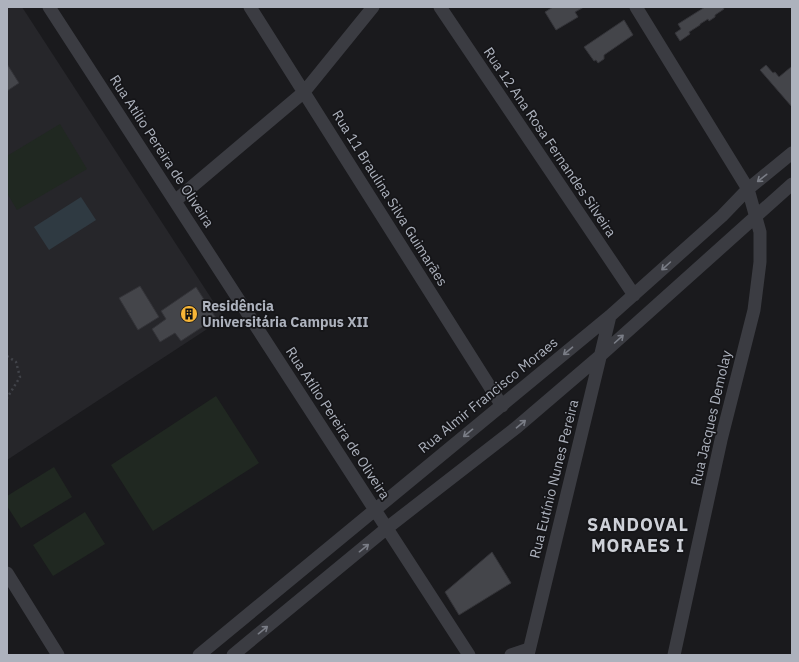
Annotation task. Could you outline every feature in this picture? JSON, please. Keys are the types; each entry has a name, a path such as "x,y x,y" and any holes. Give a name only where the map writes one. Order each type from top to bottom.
{"street":[{"name":"Rua Atílio Pereira de Oliveira","path":"49,7 469,655"},
{"name":"Rua 11 Braulina Silva Guimarães","path":"250,7 502,406"},
{"path":"175,201 304,92 373,7"},
{"name":"Rua 12 Ana Rosa Fernandes Silveira","path":"440,7 634,295"},
{"name":"Rua Jacques Demolay","path":"636,7 748,189 760,232 760,262 754,310 721,440 674,655"},
{"name":"Rua Almir Francisco Moraes","path":"199,655 374,509 502,406 610,316 722,216 748,189 792,153"},
{"path":"233,655 387,528 517,428 600,356 756,216 790,188"},
{"name":"Rua Eutínio Nunes Pereira","path":"511,655 528,652 610,316"},
{"path":"7,573 58,655"}],"path":[{"path":"7,356 16,362 20,377 7,398"}],"shaded area":[{"path":"7,7 22,7 224,318 7,460"},
{"path":"60,124 87,169 17,210 7,193 7,156"},
{"path":"81,197 96,220 49,250 34,227"},
{"path":"216,396 259,463 153,531 111,465"},
{"path":"54,467 72,497 21,528 7,506 7,496"},
{"path":"85,512 105,544 53,576 33,545"}],"building":[{"path":"553,7 584,7 575,12 578,17 556,30 545,12"},
{"path":"705,7 723,7 724,9 709,21 708,19 689,32 690,34 680,41 675,33 681,29 678,24"},
{"path":"624,20 633,35 604,55 604,59 598,63 596,60 594,61 584,47"},
{"path":"7,64 19,83 7,91"},
{"path":"766,65 779,77 791,67 792,68 792,107 760,70"},
{"path":"140,286 159,317 138,330 119,298"},
{"name":"Residência Universitária Campus XII","path":"196,287 216,318 181,341 175,333 160,342 152,329 166,319 161,311"},
{"path":"492,552 511,583 459,615 445,592"}],"place":[{"name":"Residência Universitária Campus XII","path":"189,314"}],"district":[{"name":"SANDOVAL MORAES I","path":"638,534"}]}
